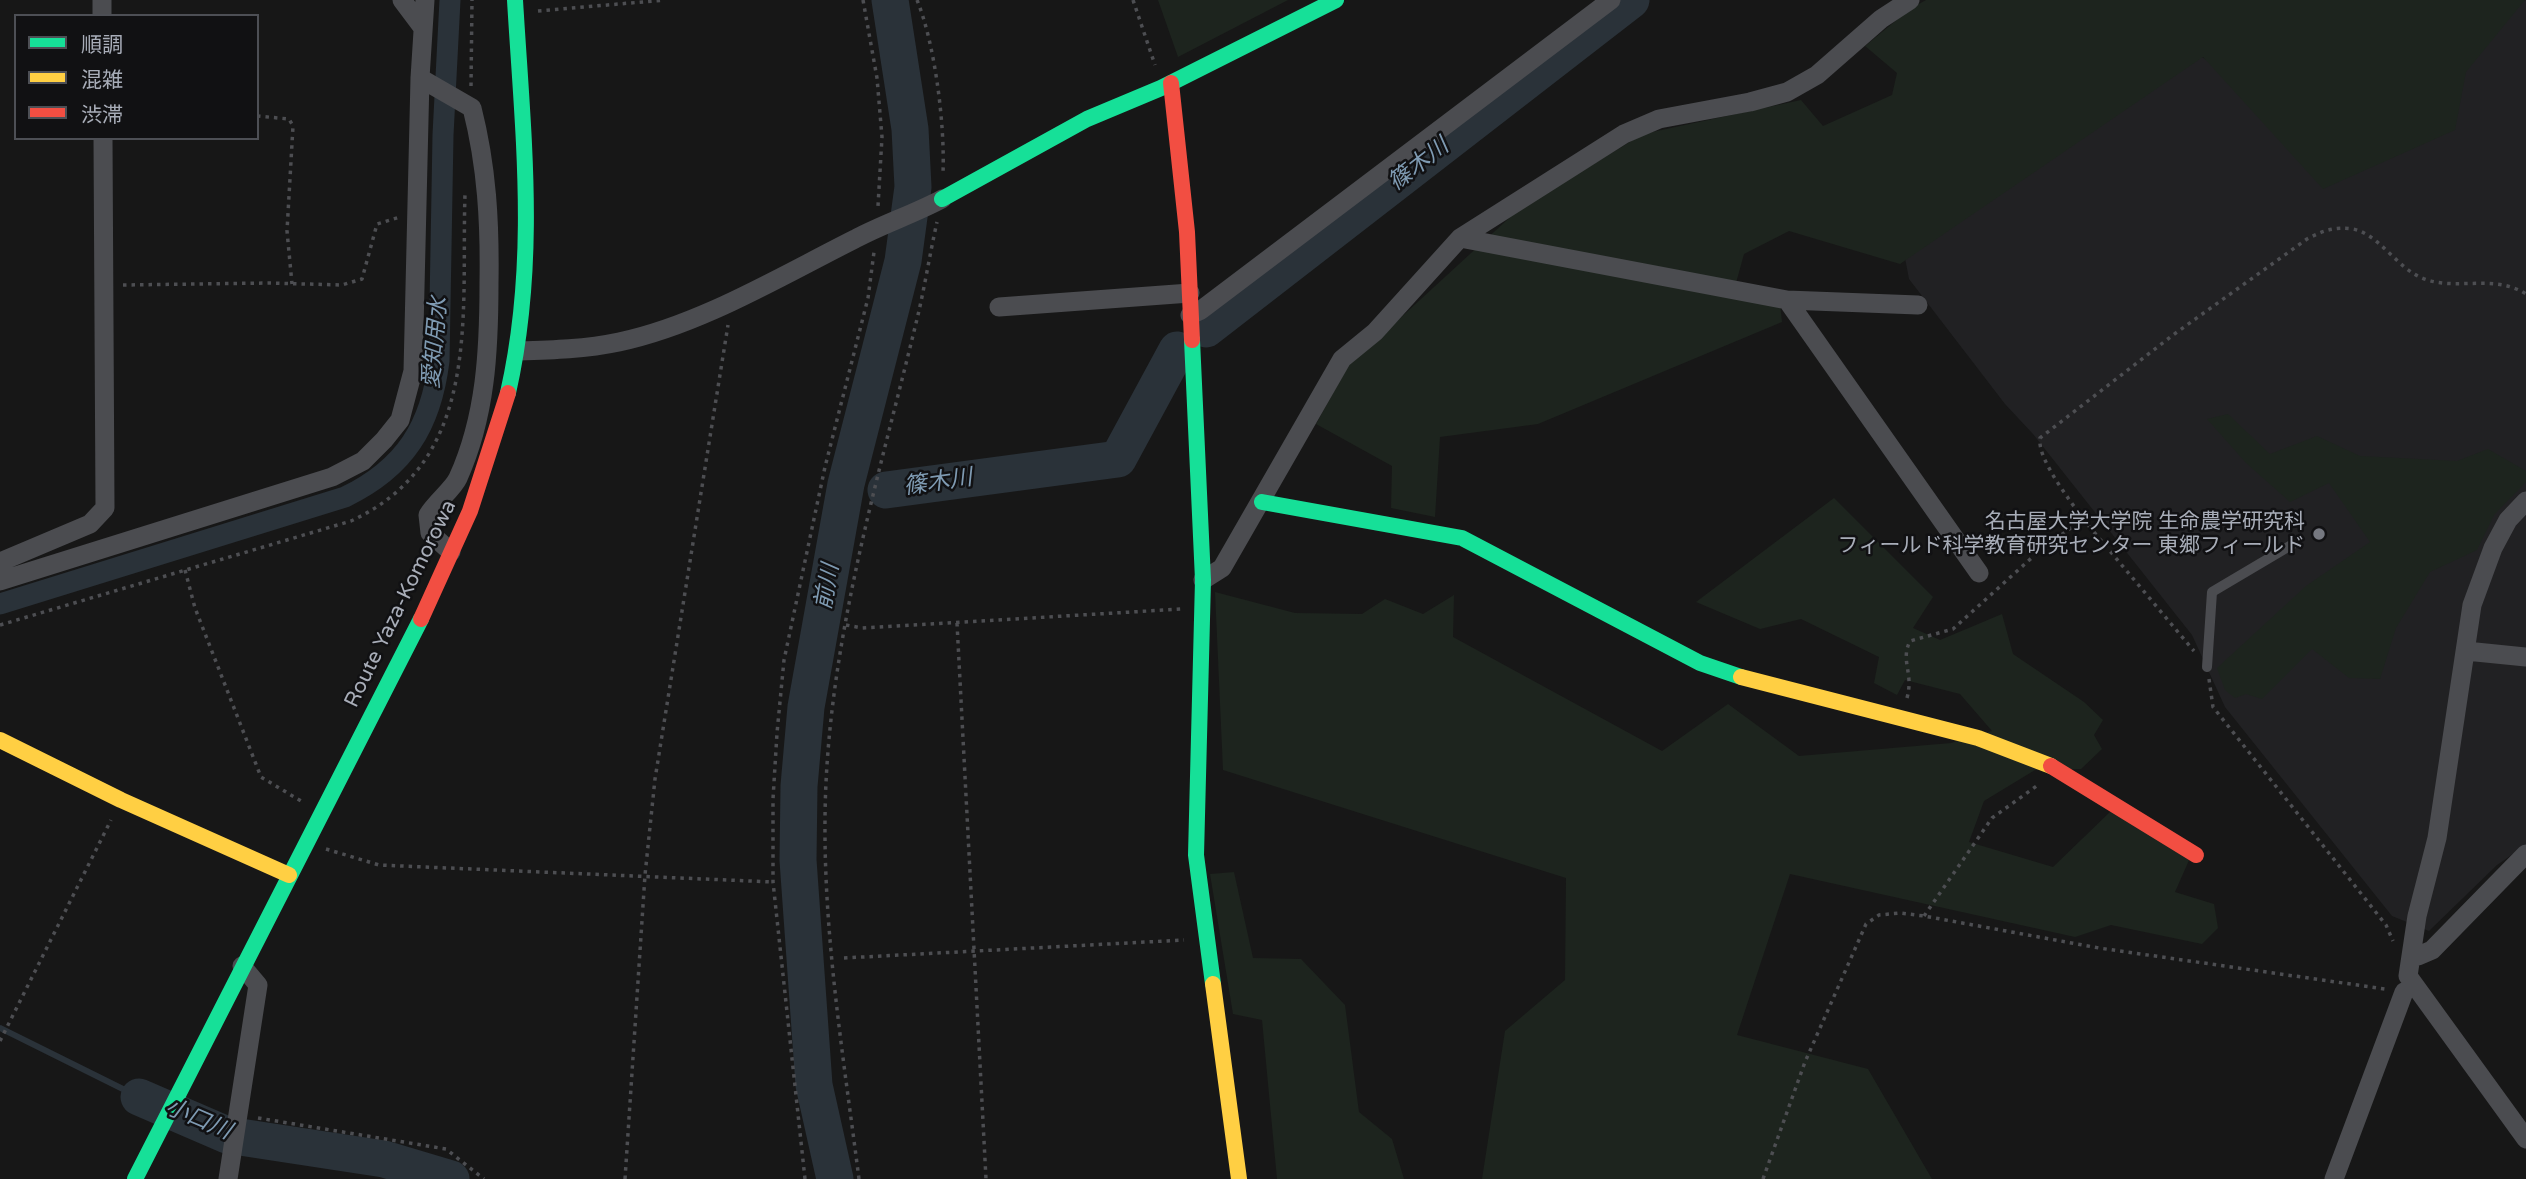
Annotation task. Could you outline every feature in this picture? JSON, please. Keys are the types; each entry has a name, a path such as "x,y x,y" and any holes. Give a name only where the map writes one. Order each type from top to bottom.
{"street":[{"path":"402,0 424,28"},
{"path":"0,581 332,478 363,461 400,420 413,371 420,78 425,0"},
{"path":"518,351 579,348 622,341 730,302 874,229 909,216 1087,119 1166,85 1336,0"},
{"path":"1190,315 1202,310 1611,0"},
{"path":"1203,580 1222,568 1342,359 1375,332 1460,238 1624,134 1659,119 1750,103 1787,92 1817,75 1881,19 1910,0"},
{"name":"Route Yaza-Komorowa","path":"135,1179 405,650 474,503 518,351 526,297 528,216 516,6"},
{"path":"420,78 472,108 482,145 490,208 490,342 483,398 457,481 428,515 430,533 451,552"},
{"path":"1166,85 1179,131 1190,293 1203,580 1196,855 1239,1179"},
{"path":"0,562 90,524 105,508 103,140"},
{"path":"1460,238 1787,300 1918,305"},
{"path":"999,307 1190,293"},
{"path":"1787,300 1979,573"},
{"path":"2526,501 2508,520 2493,548 2472,605 2437,838 2417,916 2408,976 2526,1139"},
{"path":"1262,502 1462,538 1700,663 1734,677 1901,716 2018,752 2098,793 2196,855"},
{"path":"2466,651 2526,657"},
{"path":"0,740 121,800 289,875"},
{"path":"2418,956 2432,950 2526,854"},
{"path":"228,1179 258,985 242,966"},
{"path":"2333,1179 2404,992"}],"lane":[{"path":"2207,667 2212,592 2293,544"}],"path":[{"path":"472,0 472,108"},
{"path":"516,6 665,0"},
{"path":"805,1179 773,882 773,799 784,660 825,467 868,299 882,137 877,78 863,0"},
{"path":"859,1179 840,1032 825,820 833,702 846,625 875,478 919,312 942,199 944,152 939,112 932,59 917,0"},
{"path":"1133,0 1166,85"},
{"path":"259,116 289,119 293,126 287,231 292,284"},
{"path":"0,625 366,514 407,482 432,453 444,429 458,380 465,188"},
{"path":"103,286 342,285 362,279 377,224 417,211"},
{"path":"2395,945 2386,925 2283,799 2213,707 2207,667 2082,519 2046,463 2039,446 2040,438 2173,335 2307,239 2325,230 2340,227 2361,231 2410,272 2424,279 2511,285 2526,294"},
{"path":"625,1179 645,874 670,672 689,570 730,302"},
{"path":"1901,716 1912,683 1905,660 1905,650 1910,641 1953,629 2037,553 2082,519"},
{"path":"185,569 195,608 261,776 321,812"},
{"path":"846,625 862,628 1201,608"},
{"path":"957,623 986,1179"},
{"path":"1924,916 1977,844 1992,818 2038,785 2046,766"},
{"path":"0,1041 121,800"},
{"path":"305,843 379,865 645,874 773,882"},
{"path":"1763,1179 1805,1062 1866,925 1879,915 1900,913 1924,916 2099,948 2404,992"},
{"path":"844,958 974,949 1207,939"},
{"path":"239,1115 446,1149 484,1179"}],"shaded area":[{"path":"1158,0 1288,0 1178,57"},
{"path":"1926,0 2525,0 2466,72 2455,130 2323,189 2203,57 1900,264 1789,231 1744,254 1733,294 1780,303 1782,322 1538,424 1440,437 1435,517 1391,508 1392,466 1316,424 1348,366 1519,209 1643,134 1801,100 1823,126 1892,95 1897,73 1865,46 1910,9"},
{"name":"名古屋大学大学院 生命農学研究科 フィールド科学教育研究センター 東郷フィールド","path":"2526,0 2526,845 2497,865 2429,931 2392,916 2225,707 2192,635 2033,434 2005,404 1909,279 1899,226 2167,36 2227,72"},
{"path":"2228,414 2270,454 2317,436 2360,456 2457,461 2488,449 2526,471 2526,482 2494,515 2477,550 2430,572 2396,628 2380,679 2349,678 2312,649 2262,699 2246,694 2235,698 2225,690 2217,668 2306,586 2370,542 2329,483 2290,502 2246,463 2207,419"},
{"path":"1834,498 1933,597 1913,628 1940,640 2002,614 2013,654 2084,702 2103,720 2094,735 2102,749 2081,769 2035,770 1984,801 1969,842 2053,867 2111,811 2190,858 2175,892 2214,904 2218,928 2202,944 2111,925 2075,937 1790,874 1737,1035 1868,1069 1932,1179 1482,1179 1505,1031 1565,980 1566,878 1223,770 1215,592 1295,613 1362,614 1385,599 1423,614 1454,595 1453,637 1662,751 1728,704 1799,756 1951,743 1992,731 1960,694 1905,680 1897,695 1874,683 1879,657 1801,619 1760,629 1696,602"},
{"path":"1234,872 1253,958 1301,959 1345,1005 1359,1112 1392,1139 1404,1179 1277,1179 1262,1020 1233,1014 1210,874"}],"waterway":[{"name":"愛知用水","path":"0,604 345,497 384,473 412,442 429,406 439,361 443,135 450,0"},
{"name":"前川","path":"835,1179 814,1085 798,860 799,786 806,707 846,484 903,261 913,187 910,129 890,0"},
{"name":"篠木川","path":"1206,329 1631,0"},
{"name":"篠木川","path":"886,490 1118,459 1177,350"},
{"name":"小口川","path":"0,1028 139,1097"},
{"name":"小口川","path":"139,1097 227,1135 384,1159 451,1179"}],"traffic: fast":[{"path":"508,393 517,343 526,246 524,149 515,0"},
{"path":"942,199 1087,119 1161,88 1336,0"},
{"path":"1192,340 1203,580 1196,855 1213,984"},
{"path":"1262,502 1462,538 1700,663 1741,677"},
{"path":"135,1179 421,619"}],"traffic: slow":[{"path":"1741,677 1978,738 2051,766"},
{"path":"0,740 121,800 289,875"},
{"path":"1213,984 1239,1179"}],"traffic: jam":[{"path":"1171,83 1187,232 1192,340"},
{"path":"421,619 470,511 508,393"},
{"path":"2051,766 2196,855"}],"place":[{"name":"名古屋大学大学院 生命農学研究科 フィールド科学教育研究センター 東郷フィールド","path":"2319,534"}]}
